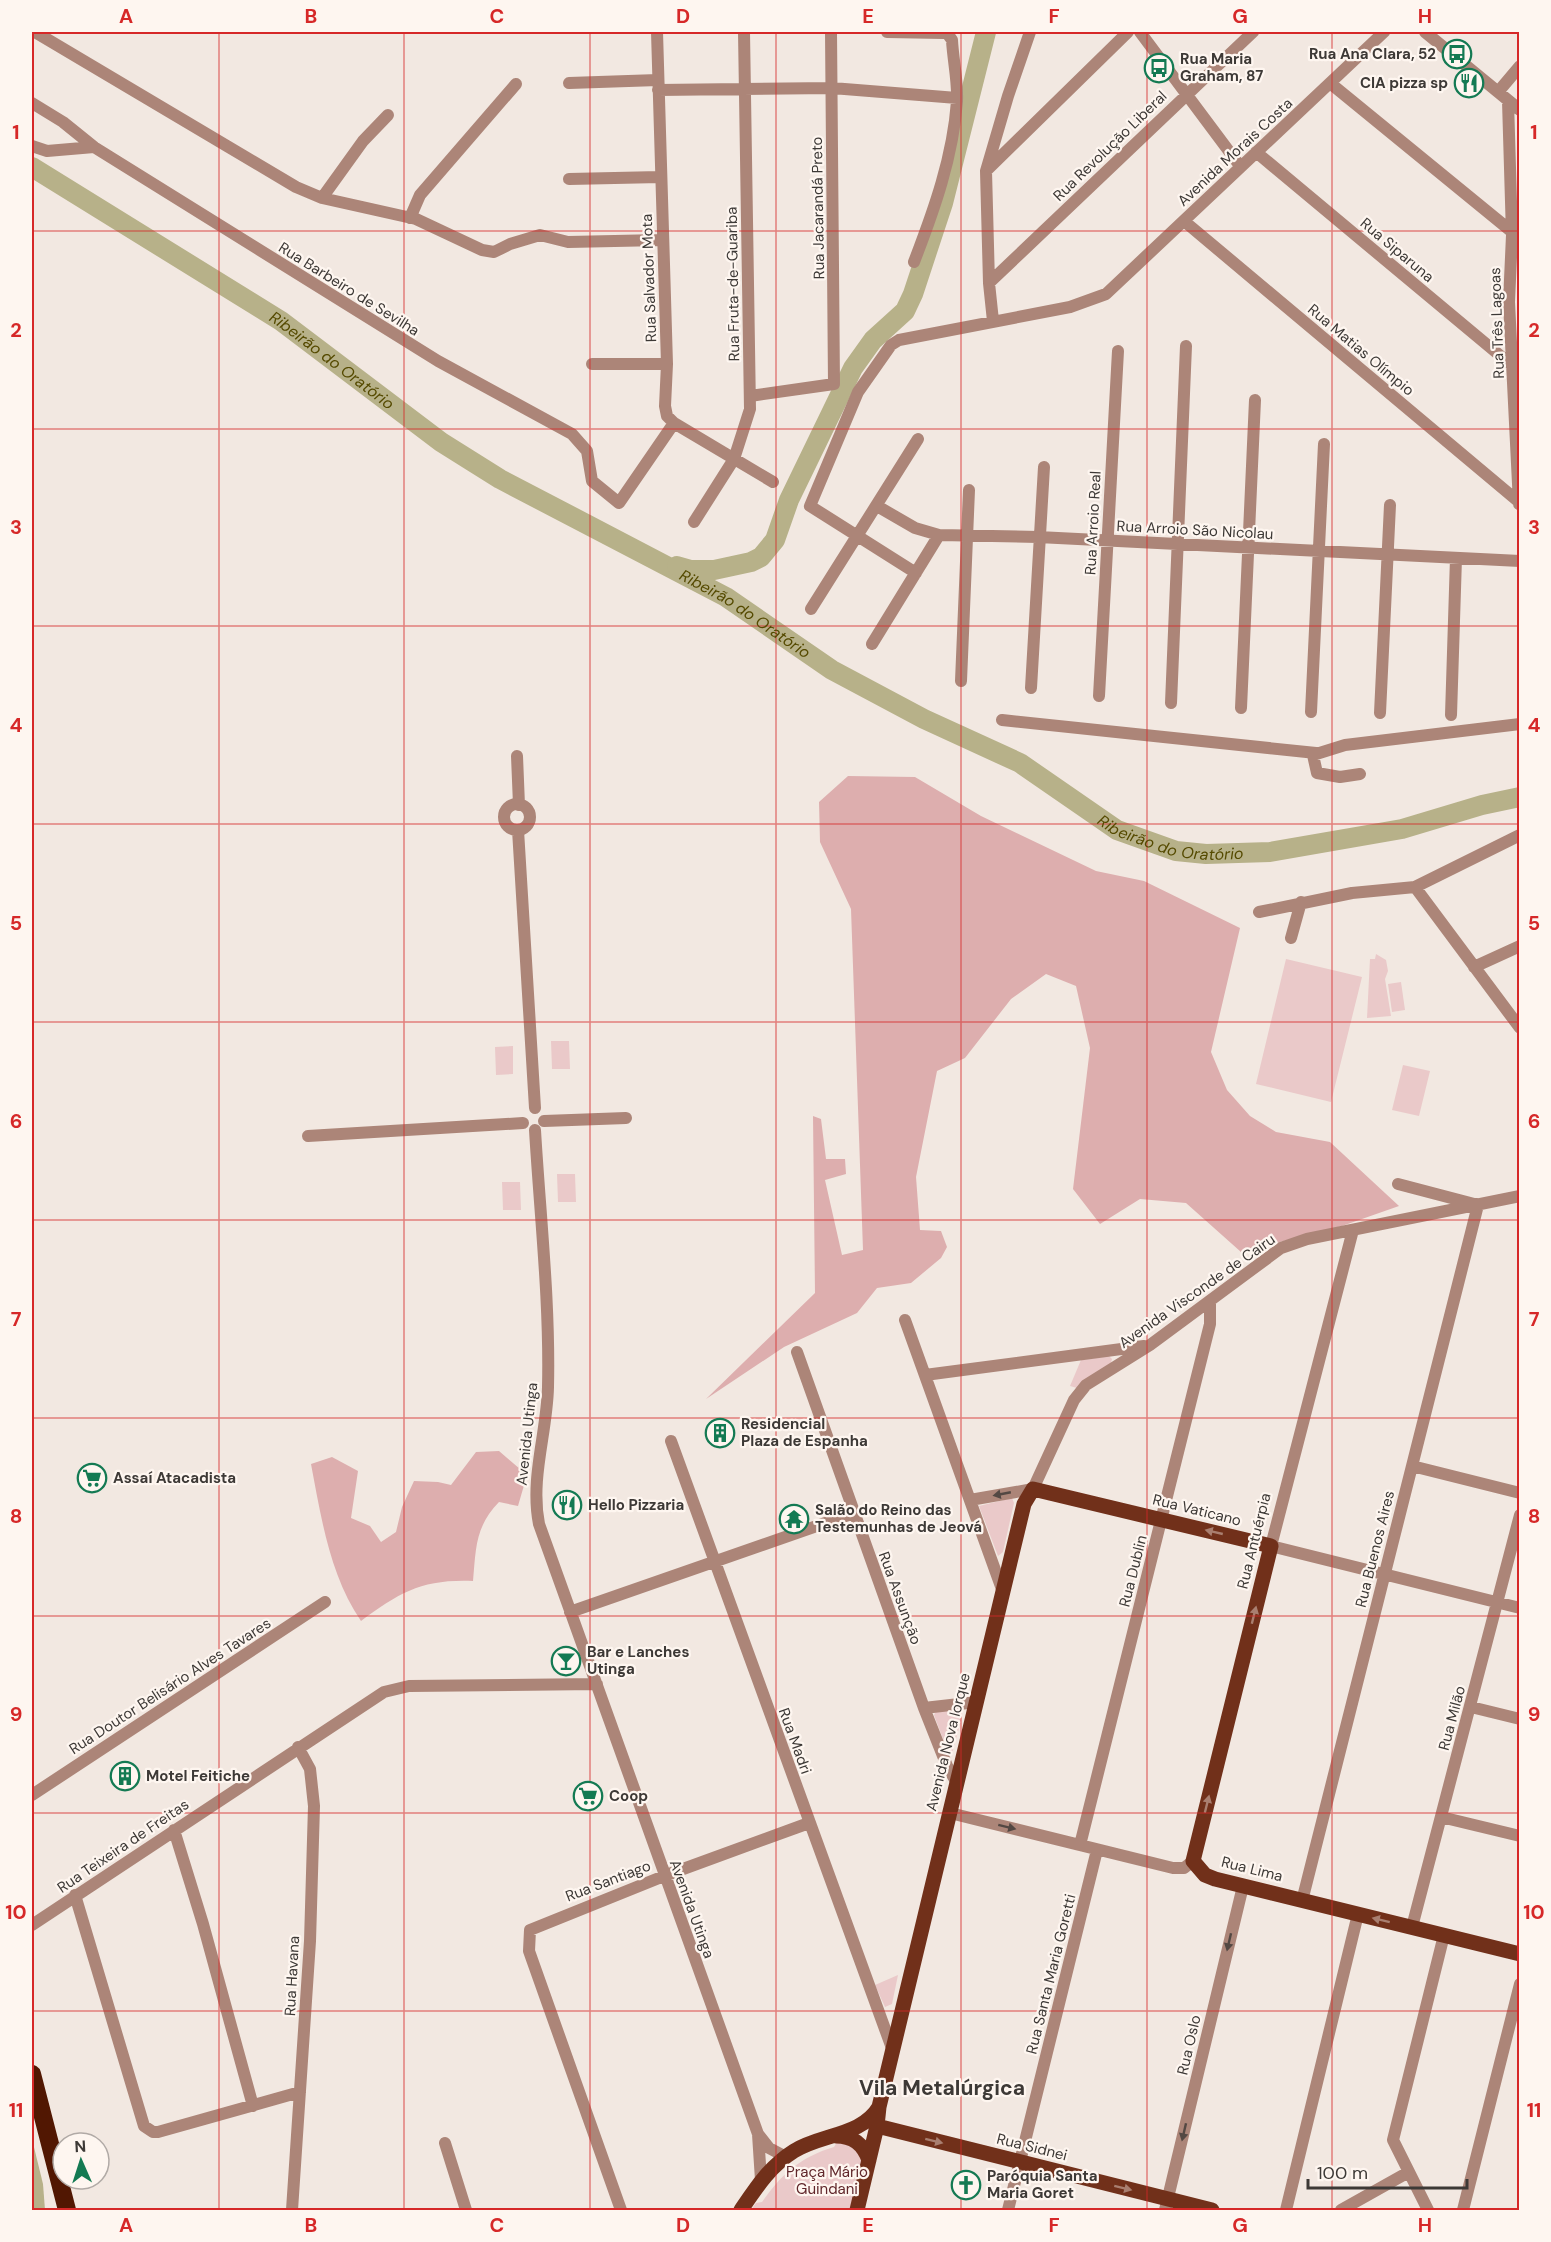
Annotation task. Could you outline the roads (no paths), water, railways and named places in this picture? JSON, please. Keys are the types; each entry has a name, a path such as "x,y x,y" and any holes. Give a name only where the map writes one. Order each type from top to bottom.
{"highway":[{"path":"32,2074 67,2211"}],"main road":[{"name":"Rua Vaticano","path":"1033,1489 1271,1546"},
{"name":"Avenida Nova Iorque","path":"857,2211 878,2126 879,2106 1024,1504 1033,1489"},
{"name":"Rua Antuérpia","path":"1193,1861 1271,1546"},
{"name":"Rua Lima","path":"1193,1861 1209,1877 1520,1954"},
{"path":"741,2211 761,2180 786,2157 808,2144 869,2121 879,2106"},
{"name":"Rua Sidnei","path":"878,2126 1020,2162 1166,2205 1212,2211"},
{"path":"831,2136 854,2140 864,2148 869,2160"}],"street":[{"path":"35,32 296,187 322,198 410,218 482,250 494,252 510,244 540,235 568,242 661,240"},
{"name":"Rua Salvador Mota","path":"657,32 661,240 667,364 665,406 667,416 674,423"},
{"name":"Rua Fruta-de-Guariba","path":"694,522 734,459 748,420 750,396 744,32"},
{"name":"Rua Jacarandá Preto","path":"750,396 834,384 831,32"},
{"path":"887,32 943,33 950,36 957,98 949,157 914,262"},
{"path":"916,573 810,506 858,392 891,345 904,339 993,321 989,283 986,171 1030,32"},
{"path":"986,171 1128,32"},
{"path":"1140,32 1240,166"},
{"name":"Rua Revolução Liberal","path":"989,283 1253,32"},
{"name":"Avenida Morais Costa","path":"993,321 1070,307 1106,294 1384,32"},
{"path":"1425,32 1520,111"},
{"path":"1498,92 1520,66"},
{"path":"569,83 832,88 957,98"},
{"path":"1330,83 1514,236"},
{"path":"410,218 420,195 516,84"},
{"name":"Rua Três Lagoas","path":"1508,101 1514,236 1509,302 1516,369 1520,508"},
{"name":"Rua Barbeiro de Sevilha","path":"32,103 63,122 94,147 438,361 572,434 587,451 592,481 619,503 674,423"},
{"path":"322,198 363,141 388,115"},
{"path":"32,146 52,151 94,147"},
{"name":"Rua Siparuna","path":"1256,152 1516,369"},
{"path":"569,179 660,177"},
{"name":"Rua Matias Olímpio","path":"1184,221 1519,502"},
{"path":"1171,703 1186,346"},
{"name":"Rua Arroio Real","path":"1099,696 1118,351"},
{"path":"592,364 667,364"},
{"path":"1241,708 1255,400"},
{"path":"674,423 773,482"},
{"path":"811,609 918,439"},
{"path":"1311,712 1324,444"},
{"path":"1031,688 1038,537 1044,467"},
{"path":"961,681 969,535 969,490"},
{"path":"1380,713 1390,505"},
{"name":"Rua Arroio São Nicolau","path":"877,506 915,528 939,535 1107,540 1520,561"},
{"path":"872,644 939,535"},
{"path":"1451,715 1456,558"},
{"path":"1002,720 1316,753 1345,745 1520,724"},
{"path":"1316,753 1313,755 1317,773 1340,777 1360,774"},
{"path":"517,756 519,805"},
{"path":"519,805 529,812 530,820 525,827 518,830 509,828 504,816 507,808 519,805"},
{"path":"518,830 535,1108 543,1115 540,1126"},
{"path":"1259,912 1352,893 1415,887 1520,835"},
{"path":"1415,887 1520,1028"},
{"path":"1291,938 1301,902"},
{"path":"1474,967 1520,946"},
{"path":"535,1108 526,1111 523,1123 526,1128 626,1118"},
{"path":"308,1136 523,1123"},
{"name":"Avenida Utinga","path":"540,1126 548,1408 535,1487 536,1509 570,1612 758,2134 761,2180"},
{"path":"1398,1184 1478,1205"},
{"name":"Avenida Visconde de Cairu","path":"1077,1395 1091,1382 1150,1345 1281,1248 1307,1239 1520,1196"},
{"name":"Rua Buenos Aires","path":"1302,1901 1478,1205"},
{"name":"Rua Antuérpia","path":"1271,1546 1353,1230"},
{"name":"Rua Dublin","path":"1080,1845 1210,1324 1210,1302"},
{"path":"905,1320 1003,1592"},
{"path":"925,1376 1150,1345"},
{"name":"Rua Assunção","path":"797,1352 924,1708 947,1766 957,1783"},
{"name":"Avenida Nova Iorque","path":"1033,1489 1077,1395"},
{"name":"Rua Madri","path":"671,1441 892,2051"},
{"path":"1412,1466 1520,1493"},
{"name":"Rua Vaticano","path":"970,1500 1033,1489"},
{"path":"570,1612 854,1513"},
{"name":"Rua Milão","path":"1412,1928 1520,1515"},
{"name":"Rua Vaticano","path":"1271,1546 1520,1608"},
{"name":"Rua Doutor Belisário Alves Tavares","path":"32,1794 325,1602"},
{"name":"Rua Teixeira de Freitas","path":"32,1925 384,1692 396,1688 597,1684"},
{"path":"924,1708 976,1702"},
{"path":"1471,1707 1520,1719"},
{"name":"Rua Havana","path":"292,2211 310,1941 314,1806 310,1769 298,1747"},
{"path":"950,1813 1173,1868 1184,1868 1193,1861"},
{"path":"1441,1817 1520,1836"},
{"name":"Rua Santiago","path":"621,2211 529,1951 530,1930 535,1926 664,1876 809,1823"},
{"path":"174,1830 203,1924 252,2106"},
{"name":"Rua Santa Maria Goretti","path":"1008,2211 1097,1850"},
{"name":"Rua Oslo","path":"1166,2205 1243,1886"},
{"path":"75,1896 141,2121 148,2129 158,2132 300,2092"},
{"path":"1286,2211 1358,1914"},
{"path":"1428,2211 1407,2174 1393,2140 1444,1935"},
{"path":"1463,2211 1520,1984"},
{"name":"Avenida Utinga","path":"758,2134 769,2148 786,2157"},
{"path":"445,2143 466,2211"},
{"path":"1341,2211 1407,2174"}],"waterway":[{"path":"677,566 691,570 714,570 751,562 761,557 775,540 789,500 853,368 873,340 905,311 913,294 943,203 986,32"},
{"name":"Ribeirão do Oratório","path":"32,167 281,321 441,442 500,479 726,597 832,670 924,719 1020,763 1117,830 1176,851 1206,854 1270,852 1402,829 1482,805 1520,797"}],"place":[{"name":"Rua Ana Clara, 52","path":"1457,54"},
{"name":"Rua Maria Graham, 87","path":"1159,68"},
{"name":"CIA pizza sp","path":"1469,83"},
{"name":"Residencial Plaza de Espanha","path":"720,1433"},
{"name":"Assaí Atacadista","path":"92,1478"},
{"name":"Hello Pizzaria","path":"567,1505"},
{"name":"Salão do Reino das Testemunhas de Jeová","path":"794,1519"},
{"name":"Bar e Lanches Utinga","path":"566,1661"},
{"name":"Motel Feitiche","path":"125,1776"},
{"name":"Coop","path":"588,1796"},
{"name":"Paróquia Santa Maria Goret","path":"966,2185"}],"district":[{"name":"Vila Metalúrgica","path":"942,2088"}],"park label":[{"name":"Praça Mário Guindani","path":"827,2180"}]}
